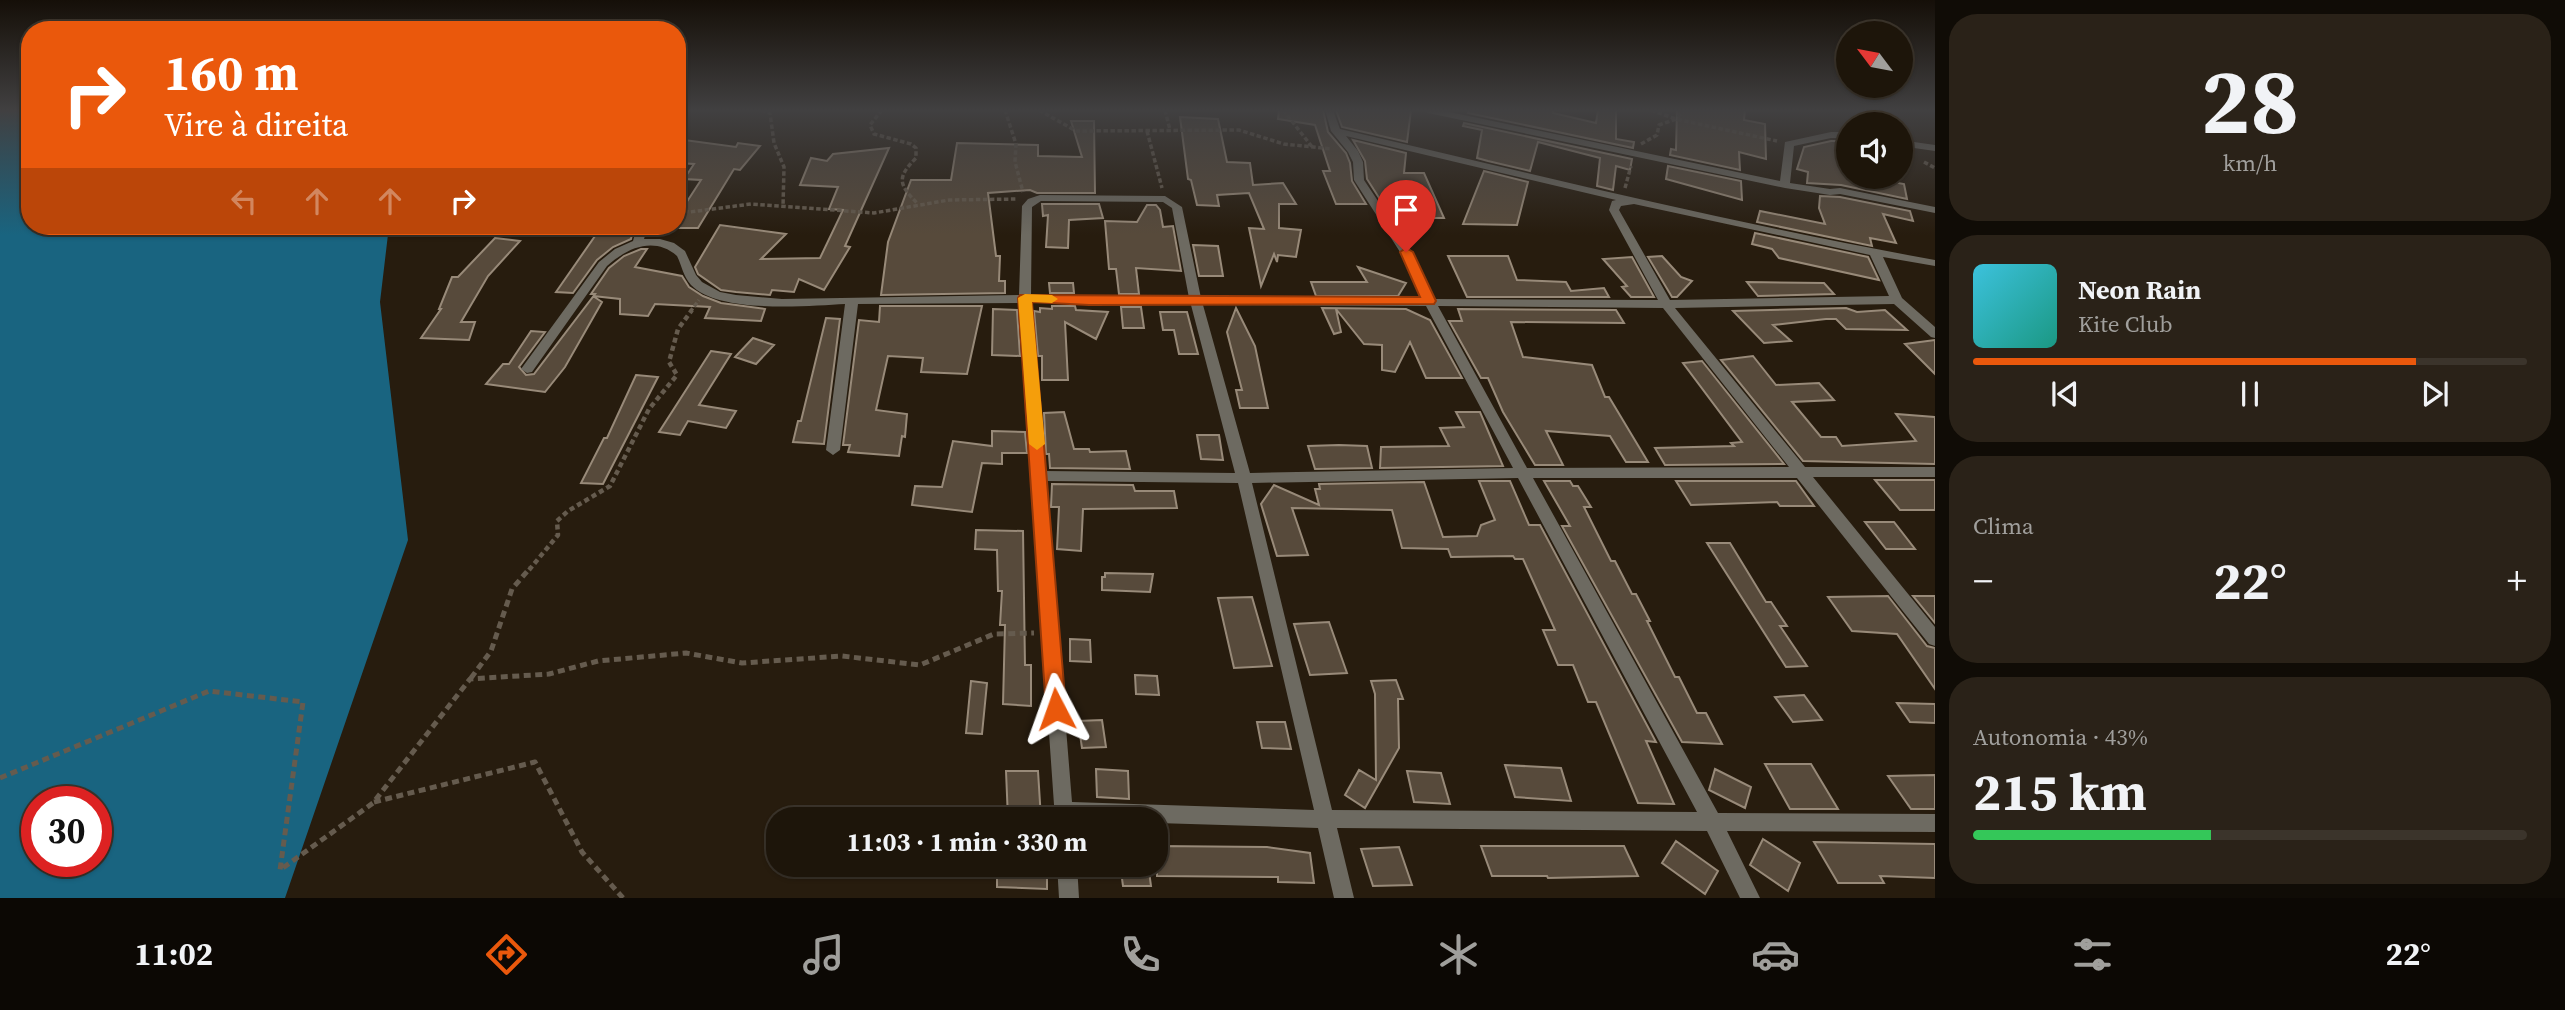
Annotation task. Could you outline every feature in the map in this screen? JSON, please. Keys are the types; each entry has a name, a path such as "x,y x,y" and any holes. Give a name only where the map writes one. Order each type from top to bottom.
{"street":[{"path":"1353,152 1358,162 1359,180 1406,252 1429,301 1712,821 1750,898"},
{"path":"1425,152 1634,201 1875,253 1935,263"},
{"path":"1630,152 1785,184 1830,192 1840,191 1935,210"},
{"path":"1785,184 1787,152"},
{"path":"1063,807 1025,298 1027,206 1040,198 1166,199 1177,207 1196,301 1244,478 1345,898"},
{"path":"1634,201 1616,203 1614,210 1666,304 1935,639"},
{"path":"638,242 640,235"},
{"path":"527,369 603,264 616,251 638,242 670,245 682,253 690,276 706,290 736,299 1025,298 1666,304 1897,300"},
{"path":"1875,253 1897,300 1935,334"},
{"path":"833,450 852,300"},
{"path":"1039,476 1244,478 1523,473 1935,472"},
{"path":"1168,817 1935,823"},
{"path":"1068,877 1069,898"}],"path":[{"path":"778,152 784,167 783,207"},
{"path":"916,152 916,158 905,169 901,182 904,190 918,204"},
{"path":"686,211 751,204 874,213 918,204 976,198 1024,200 1015,162 1016,152"},
{"path":"1153,152 1166,199"},
{"path":"0,778 209,691 303,702 280,870 373,803 491,651 512,589 558,535 557,522 568,511 610,486 649,409 677,375 669,362 678,330 706,290"},
{"path":"470,679 549,674 598,661 686,653 742,663 842,656 920,664 994,634 1051,633"},
{"path":"373,803 435,784 495,773 535,762 582,852 623,898"}],"water":[{"path":"0,152 21,152 21,235 388,235 380,302 408,540 285,898 0,898"}],"building":[{"path":"686,152 755,152 740,170 734,169 698,228 686,228 686,203 701,180 686,179 694,164 686,164"},
{"path":"887,152 845,246 850,247 824,290 799,279 794,292 772,290 770,295 736,292 721,290 698,274 695,267 720,225 786,234 761,259 820,258 843,210 829,209 838,187 800,185 811,158 827,161 833,154"},
{"path":"956,152 1038,152 1038,156 1082,157 1080,152 1094,152 1095,193 1037,193 1030,190 988,193 996,256 1000,256 999,281 1005,281 1005,293 881,295 888,242 911,180 951,180"},
{"path":"1185,152 1225,152 1227,162 1250,163 1253,185 1283,183 1296,204 1279,204 1279,228 1301,230 1296,257 1278,255 1277,262 1274,254 1261,286 1249,228 1264,229 1249,193 1217,195 1219,206 1197,205 1191,180 1188,179"},
{"path":"1324,152 1345,152 1350,163 1352,181 1366,204 1336,204 1323,171 1330,171"},
{"path":"1360,152 1406,153 1404,173 1424,173 1444,218 1425,218 1418,203 1383,204 1367,179 1365,161"},
{"path":"1478,152 1535,152 1530,171 1477,158"},
{"path":"1576,152 1599,152 1632,159 1630,170 1616,166 1613,190 1597,186 1600,158"},
{"path":"1671,152 1766,152 1766,159 1739,152 1740,170 1670,155"},
{"path":"1802,152 1836,152 1836,185 1807,183 1808,172 1797,169"},
{"path":"1668,166 1741,181 1742,200 1666,179"},
{"path":"1484,171 1528,182 1517,225 1463,224"},
{"path":"1860,189 1905,189 1907,199"},
{"path":"1820,196 1840,197 1910,211 1913,221 1883,214 1896,243 1870,238 1872,246 1757,222 1760,211 1825,224 1819,208"},
{"path":"1042,204 1099,204 1103,218 1069,220 1068,248 1046,247 1048,215 1043,216"},
{"path":"1147,205 1156,205 1160,210 1163,227 1173,226 1181,271 1136,268 1139,294 1119,294 1116,269 1109,269 1105,221 1137,222"},
{"path":"1755,233 1868,257 1879,280 1779,258 1772,249 1752,244"},
{"path":"596,235 632,235 631,239 613,247 597,260 573,293 556,292"},
{"path":"495,238 520,241 488,276 461,322 475,322 469,340 421,338 441,309 452,277 458,277"},
{"path":"1193,245 1218,246 1223,276 1199,276"},
{"path":"647,249 635,267 682,276 689,287 721,303 765,309 761,321 705,318 710,307 655,304 648,316 620,314 620,299 593,296 595,294 591,294 609,268 624,256"},
{"path":"1448,256 1508,256 1517,280 1566,282 1571,291 1604,288 1609,297 1467,297"},
{"path":"1662,256 1681,277 1692,281 1677,297 1672,297 1648,257"},
{"path":"1632,257 1654,297 1631,297 1622,287 1627,286 1603,259"},
{"path":"1358,267 1406,283 1398,296 1316,296 1311,282 1367,282"},
{"path":"1747,282 1824,283 1834,294 1758,296"},
{"path":"1049,283 1073,283 1074,293 1050,293"},
{"path":"593,296 602,302 565,367 545,392 486,384 503,364 509,364 531,331 545,332 519,367 526,375 534,374"},
{"path":"880,306 982,306 967,374 921,372 923,358 888,356 876,410 907,414 905,437 902,436 899,456 848,452 850,445 843,445 859,320 879,322"},
{"path":"1052,306 1075,306 1076,310 1108,312 1096,339 1065,322 1068,380 1042,380 1042,356 1038,356 1034,311 1040,312 1040,308 1052,309"},
{"path":"1121,307 1141,307 1144,328 1123,328"},
{"path":"1236,308 1255,346 1268,408 1240,408 1236,390 1242,390 1227,332"},
{"path":"1322,308 1406,309 1430,320 1462,378 1426,378 1410,342 1395,372 1382,370 1382,345 1364,344 1336,309 1341,332 1334,334"},
{"path":"1846,308 1857,312 1885,310 1907,330 1846,329 1836,319 1826,319 1773,325 1791,341 1764,343 1733,311"},
{"path":"993,309 1017,310 1020,356 992,355"},
{"path":"1458,309 1616,310 1624,323 1511,322 1523,357 1592,365 1605,397 1609,397 1648,462 1626,462 1610,436 1546,431 1563,465 1535,465 1503,412 1488,378 1481,378 1449,321 1462,321"},
{"path":"1160,312 1187,312 1198,354 1179,354 1174,330 1163,330"},
{"path":"826,318 840,319 824,444 793,442 798,421 801,421"},
{"path":"753,338 774,345 756,364 735,357"},
{"path":"1935,340 1935,374 1905,344"},
{"path":"711,351 731,354 699,405 736,411 726,428 688,421 680,435 659,432"},
{"path":"1753,356 1776,385 1819,383 1834,400 1792,402 1821,437 1836,437 1842,446 1916,441 1896,414 1935,417 1935,464 1803,461 1721,360"},
{"path":"1702,361 1784,464 1665,465 1655,448 1734,446 1731,443 1742,442 1683,363"},
{"path":"636,375 658,377 603,484 581,483 604,438 607,438"},
{"path":"1064,412 1074,449 1089,449 1090,452 1126,451 1130,469 1050,468 1049,454 1046,454 1044,413"},
{"path":"1456,412 1480,412 1503,466 1380,468 1381,447 1449,446 1440,428 1464,427"},
{"path":"992,431 1025,432 1027,453 1002,453 1002,464 982,463 972,512 912,505 915,486 942,487 953,441 992,446"},
{"path":"1197,435 1219,435 1223,460 1201,459"},
{"path":"1308,446 1367,446 1372,468 1315,469"},
{"path":"1875,480 1935,480 1935,510 1900,510"},
{"path":"1479,481 1510,481 1529,525 1540,525 1656,742 1646,741 1674,804 1638,803 1596,702 1588,702 1573,665 1558,665 1543,630 1555,630 1523,559 1515,559 1513,556 1451,557 1448,549 1402,548 1392,510 1292,508 1308,555 1277,556 1261,504 1274,485 1319,505 1315,489 1320,489 1319,484 1424,482 1443,537 1477,536 1481,525 1495,520"},
{"path":"1544,481 1570,481 1573,486 1578,486 1591,507 1584,507 1611,561 1615,561 1632,594 1636,594 1675,677 1679,677 1697,713 1706,713 1722,744 1682,742 1562,526 1570,526"},
{"path":"1676,481 1796,481 1814,506 1780,506 1777,502 1691,505"},
{"path":"1052,484 1133,485 1135,491 1174,491 1177,508 1083,509 1081,551 1057,549 1059,507 1051,507"},
{"path":"1865,522 1894,522 1915,549 1886,549"},
{"path":"976,530 1023,531 1025,665 1031,665 1031,706 1003,704 1005,625 1000,625 1002,591 998,591 997,550 975,549"},
{"path":"1707,543 1730,543 1766,602 1771,602 1787,626 1780,626 1807,666 1786,667"},
{"path":"1105,573 1153,574 1150,592 1102,590 1102,577 1105,577"},
{"path":"1888,596 1927,646 1935,648 1935,689 1897,634 1852,631 1828,597"},
{"path":"1913,596 1935,596 1935,623"},
{"path":"1252,597 1272,666 1234,668 1218,598"},
{"path":"1329,622 1347,673 1310,675 1294,624"},
{"path":"1070,639 1090,640 1091,662 1070,661"},
{"path":"1135,675 1157,676 1159,695 1136,694"},
{"path":"1396,680 1403,699 1398,699 1399,748 1365,808 1345,795 1359,770 1376,780 1375,694 1371,681"},
{"path":"971,681 987,683 982,734 966,733"},
{"path":"1804,695 1822,720 1793,722 1775,697"},
{"path":"1897,703 1935,704 1935,723 1910,722"},
{"path":"1102,720 1106,747 1082,748 1078,721"},
{"path":"1257,722 1285,722 1291,749 1262,748"},
{"path":"1765,764 1811,764 1838,809 1790,809"},
{"path":"1505,765 1561,768 1571,801 1515,797"},
{"path":"1096,769 1128,771 1129,799 1097,797"},
{"path":"1715,769 1751,787 1745,808 1709,790"},
{"path":"1006,771 1038,771 1040,807 1008,807"},
{"path":"1407,771 1441,773 1450,804 1414,802"},
{"path":"1935,775 1935,809 1911,809 1888,776"},
{"path":"1763,839 1800,863 1788,891 1750,865"},
{"path":"1676,841 1718,871 1705,894 1662,863"},
{"path":"1814,842 1935,844 1935,878 1880,876 1884,883 1838,883"},
{"path":"1168,846 1267,847 1310,853 1314,883 1278,882 1278,877 1168,876"},
{"path":"1481,846 1624,846 1638,876 1492,876"},
{"path":"1399,847 1412,885 1373,886 1361,849"},
{"path":"997,877 1047,877 1047,889 997,887"},
{"path":"1122,877 1150,877 1151,886 1123,886"}],"slow traffic":[{"path":"1037,444 1025,298 1052,299"}],"route":[{"path":"1056,709 1025,298 1429,301 1406,252"}]}
